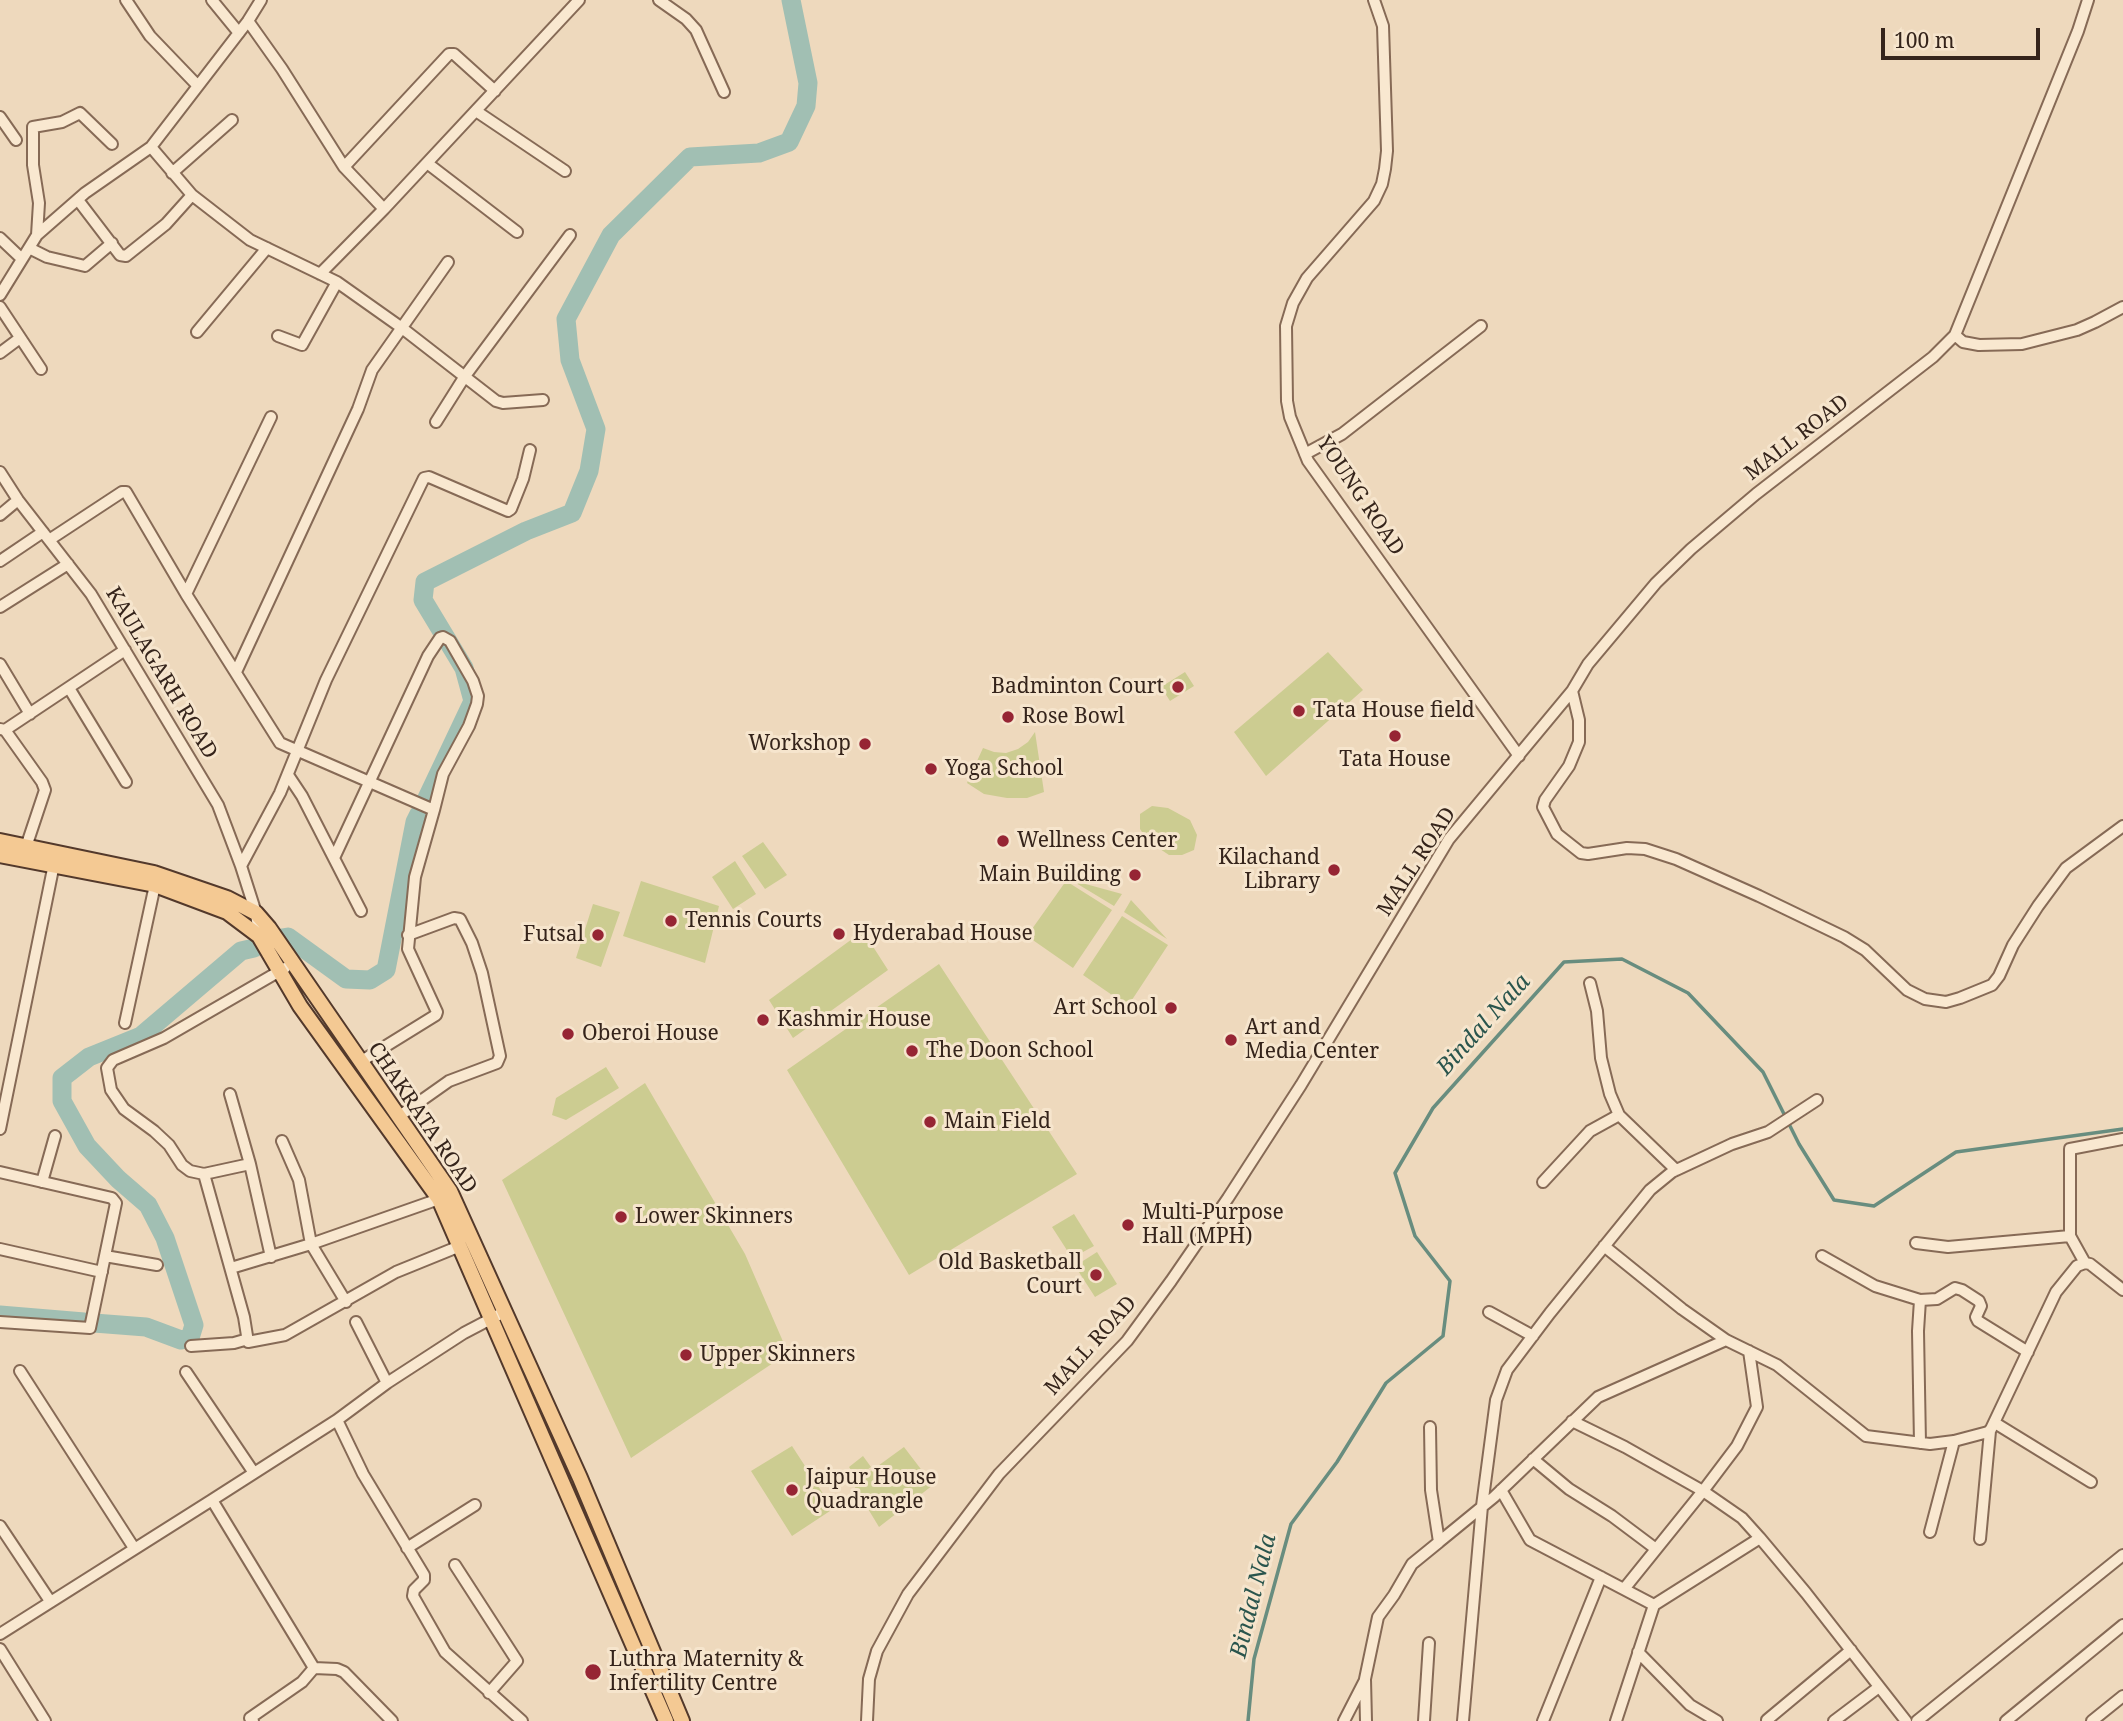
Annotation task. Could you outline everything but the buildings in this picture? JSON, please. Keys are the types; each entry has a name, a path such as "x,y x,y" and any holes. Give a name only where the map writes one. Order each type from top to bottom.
{"main road":[{"name":"CHAKRATA ROAD","path":"0,841 26,847 55,860 155,885 227,912 259,937 360,1062 450,1191 498,1315 666,1721"},
{"name":"CHAKRATA ROAD","path":"0,855 153,873 228,898 256,913 269,928 300,1006 439,1199 580,1478 682,1721"}],"street":[{"path":"126,0 150,36 198,86"},
{"path":"212,0 239,33"},
{"path":"0,295 37,235 78,200 151,147 248,21 261,0"},
{"path":"320,274 579,0"},
{"path":"659,0 686,19 696,30 724,92"},
{"name":"YOUNG ROAD","path":"1374,0 1382,26 1387,151 1382,184 1374,201 1307,278 1293,303 1286,326 1287,401 1290,417 1305,454 1518,755"},
{"name":"MALL ROAD","path":"867,1721 869,1679 877,1651 908,1594 999,1474 1127,1341 1171,1282 1308,1074 1449,839 1572,691 1588,664 1656,583 1691,549 1756,494 1933,357 1955,335 2078,31 2088,0"},
{"path":"248,21 344,167 384,209"},
{"path":"344,167 451,53 495,91"},
{"path":"476,111 565,171"},
{"path":"37,235 39,203 33,165 33,127 62,122 80,113 112,144"},
{"path":"0,117 16,140"},
{"path":"172,173 232,120"},
{"path":"151,147 192,195 250,240 337,282 500,402 544,400"},
{"path":"427,163 517,232"},
{"path":"78,200 120,255 126,256 166,224 192,195"},
{"path":"436,422 465,376 570,235"},
{"path":"0,238 22,259"},
{"path":"29,248 47,257 85,266 112,243"},
{"path":"197,332 267,248"},
{"path":"236,672 358,410 372,370 448,262"},
{"path":"278,336 302,345 337,282"},
{"path":"0,306 41,369"},
{"path":"1955,335 1966,343 1979,345 2022,344 2077,330 2123,307"},
{"path":"1305,454 1342,434 1481,326"},
{"path":"0,353 20,338"},
{"path":"186,594 271,417"},
{"path":"241,866 288,775 326,680 424,478 429,477 508,511 523,478 530,450"},
{"name":"KAULAGARH ROAD","path":"0,472 18,500 91,594 218,805 256,913 259,937"},
{"path":"0,561 126,492 186,594 280,743 434,810"},
{"path":"0,515 18,500"},
{"path":"0,607 68,564"},
{"path":"334,858 428,656 440,638 448,640 476,688 477,704 469,726 443,774 415,877 408,935 410,958 437,1012 360,1062"},
{"path":"26,847 44,790 42,782 2,730 125,650"},
{"path":"0,664 30,714"},
{"path":"69,688 126,782"},
{"path":"1572,691 1579,742 1569,766 1542,807 1557,834 1581,853 1594,854 1627,848 1645,849 1676,859 1844,937 1865,950 1907,990 1925,999 1946,1002 1992,985 2000,976 2013,945 2066,868 2123,826"},
{"path":"288,775 302,796 360,911"},
{"path":"0,1129 55,860"},
{"path":"125,1023 155,885"},
{"path":"398,1117 449,1081 496,1063 500,1056 482,973 460,919 454,918 408,935"},
{"path":"250,1164 204,1174 190,1171 181,1165 162,1138 124,1110 109,1086 107,1068 108,1063 164,1038 286,968"},
{"path":"1590,983 1597,1011 1601,1058 1610,1094 1619,1115 1676,1170"},
{"path":"230,1094 250,1164 271,1257"},
{"path":"1463,1721 1482,1506 1498,1392 1507,1370 1650,1190 1676,1170 1731,1144 1782,1125 1817,1100"},
{"path":"1543,1182 1590,1131 1619,1115"},
{"path":"42,1182 54,1136"},
{"path":"2123,1139 2070,1149 2070,1236 2085,1262 2123,1290"},
{"path":"282,1141 299,1180 311,1244 346,1302"},
{"path":"0,1172 115,1200 90,1328 0,1322"},
{"path":"204,1174 250,1343 280,1337 396,1272 460,1245"},
{"path":"231,1268 311,1244 439,1199"},
{"path":"1916,1243 1948,1247 2070,1236"},
{"path":"1604,1246 1682,1309 1726,1340 1777,1365 1866,1436 1920,1443 1954,1441 1992,1427 2091,1482"},
{"path":"0,1249 102,1272"},
{"path":"105,1256 158,1265"},
{"path":"1822,1256 1875,1286 1920,1300 1937,1298 1955,1288 1962,1290 1979,1301 1981,1306 1976,1317 1978,1321 2028,1352"},
{"path":"1980,1539 1992,1427 2056,1292 2068,1275 2085,1262"},
{"path":"1920,1300 1920,1443"},
{"path":"1489,1312 1534,1336"},
{"path":"0,1633 337,1420 387,1383 464,1333 498,1315"},
{"path":"356,1322 387,1383"},
{"path":"191,1346 234,1343 248,1339"},
{"path":"1366,1721 1365,1679 1376,1625 1382,1610 1412,1564 1501,1490 1598,1397 1726,1340"},
{"path":"1624,1589 1737,1446 1757,1407 1749,1351"},
{"path":"20,1371 134,1548"},
{"path":"186,1372 254,1473"},
{"path":"337,1420 363,1474 425,1574 413,1596 438,1641 450,1660 522,1721"},
{"path":"1572,1421 1703,1491 1742,1518 1906,1721"},
{"path":"1430,1427 1431,1490 1439,1542"},
{"path":"1930,1532 1954,1441"},
{"path":"1533,1459 1569,1489 1612,1516 1656,1549"},
{"path":"1501,1490 1530,1540 1654,1605"},
{"path":"212,1500 314,1668"},
{"path":"407,1548 475,1506"},
{"path":"0,1526 50,1601"},
{"path":"1616,1721 1654,1605 1760,1538"},
{"path":"1917,1721 2123,1555"},
{"path":"455,1564 517,1661 489,1693"},
{"path":"1543,1721 1601,1577"},
{"path":"2006,1721 2123,1625"},
{"path":"1424,1721 1429,1643"},
{"path":"0,1649 45,1721"},
{"path":"1768,1720 1851,1650"},
{"path":"1638,1653 1690,1705 1717,1721"},
{"path":"314,1668 344,1672 388,1717 374,1721"},
{"path":"253,1721 250,1718 302,1682 314,1668"},
{"path":"1344,1721 1365,1679"},
{"path":"1833,1721 1880,1687"},
{"path":"2092,1721 2123,1696"}],"green space":[{"name":"Tata House field","path":"1328,652 1363,690 1266,776 1234,732"},
{"name":"Badminton Court","path":"1185,672 1194,686 1170,701 1161,687"},
{"path":"1035,732 1044,792 1027,798 1007,798 984,794 967,783 983,748 1006,753 1028,742"},
{"path":"1152,806 1168,808 1190,820 1197,835 1194,850 1182,855 1169,855 1148,841 1140,829 1140,814"},
{"path":"763,842 787,875 765,889 742,856"},
{"path":"735,861 756,894 733,909 712,877"},
{"path":"1071,880 1122,894 1114,906"},
{"name":"Tennis Courts","path":"641,881 719,906 705,963 623,936"},
{"path":"1066,881 1112,910 1073,968 1027,936"},
{"path":"1131,900 1167,939 1124,912"},
{"name":"Futsal","path":"593,904 620,912 601,967 576,958"},
{"path":"1122,916 1168,945 1128,1006 1083,975"},
{"path":"863,931 888,970 793,1038 769,1000"},
{"name":"Main Field","path":"939,964 1077,1174 909,1275 787,1070"},
{"path":"606,1067 619,1088 566,1120 552,1115 556,1098"},
{"name":"Lower Skinners","path":"645,1083 745,1254 788,1353 631,1458 502,1180"},
{"name":"Old Basketball Court","path":"1074,1214 1094,1246 1072,1258 1052,1227"},
{"name":"Old Basketball Court","path":"1097,1252 1117,1284 1095,1297 1075,1266"},
{"name":"Jaipur House Quadrangle","path":"792,1446 833,1509 792,1536 751,1471"},
{"path":"904,1447 933,1485 879,1527 853,1484"},
{"path":"863,1456 871,1467 856,1478 849,1467"}],"waterway":[{"path":"427,798 473,701 464,668 423,600 425,582 526,531 572,513 589,471 596,429 570,360 566,319 611,235 690,157 759,153 789,142 806,106 808,83 791,0"},
{"path":"282,938 288,937 346,979 370,980 386,970 415,822 419,814"},
{"path":"94,1323 146,1327 181,1340 190,1338 194,1325 165,1238 148,1205 118,1179 87,1146 62,1101 62,1078 89,1057 141,1036 241,951 254,948"},
{"name":"Bindal Nala","path":"1248,1721 1254,1659 1291,1524 1337,1462 1386,1383 1443,1336 1450,1281 1415,1236 1395,1173 1433,1108 1564,962 1622,959 1688,993 1763,1072 1799,1144 1834,1200 1874,1206 1956,1152 2123,1129"},
{"path":"0,1315 84,1322"}],"place":[{"name":"Badminton Court","path":"1178,687"},
{"name":"Tata House field","path":"1299,711"},
{"name":"Rose Bowl","path":"1008,717"},
{"name":"Tata House","path":"1395,736"},
{"name":"Workshop","path":"865,744"},
{"name":"Yoga School","path":"931,769"},
{"name":"Wellness Center","path":"1003,841"},
{"name":"Kilachand Library","path":"1334,870"},
{"name":"Main Building","path":"1135,875"},
{"name":"Tennis Courts","path":"671,921"},
{"name":"Hyderabad House","path":"839,934"},
{"name":"Futsal","path":"598,935"},
{"name":"Art School","path":"1171,1008"},
{"name":"Kashmir House","path":"763,1020"},
{"name":"Oberoi House","path":"568,1034"},
{"name":"Art and Media Center","path":"1231,1040"},
{"name":"The Doon School","path":"912,1051"},
{"name":"Main Field","path":"930,1122"},
{"name":"Lower Skinners","path":"621,1217"},
{"name":"Multi-Purpose Hall (MPH)","path":"1128,1225"},
{"name":"Old Basketball Court","path":"1096,1275"},
{"name":"Upper Skinners","path":"686,1355"},
{"name":"Jaipur House Quadrangle","path":"792,1490"},
{"name":"Luthra Maternity & Infertility Centre","path":"593,1672"}]}
